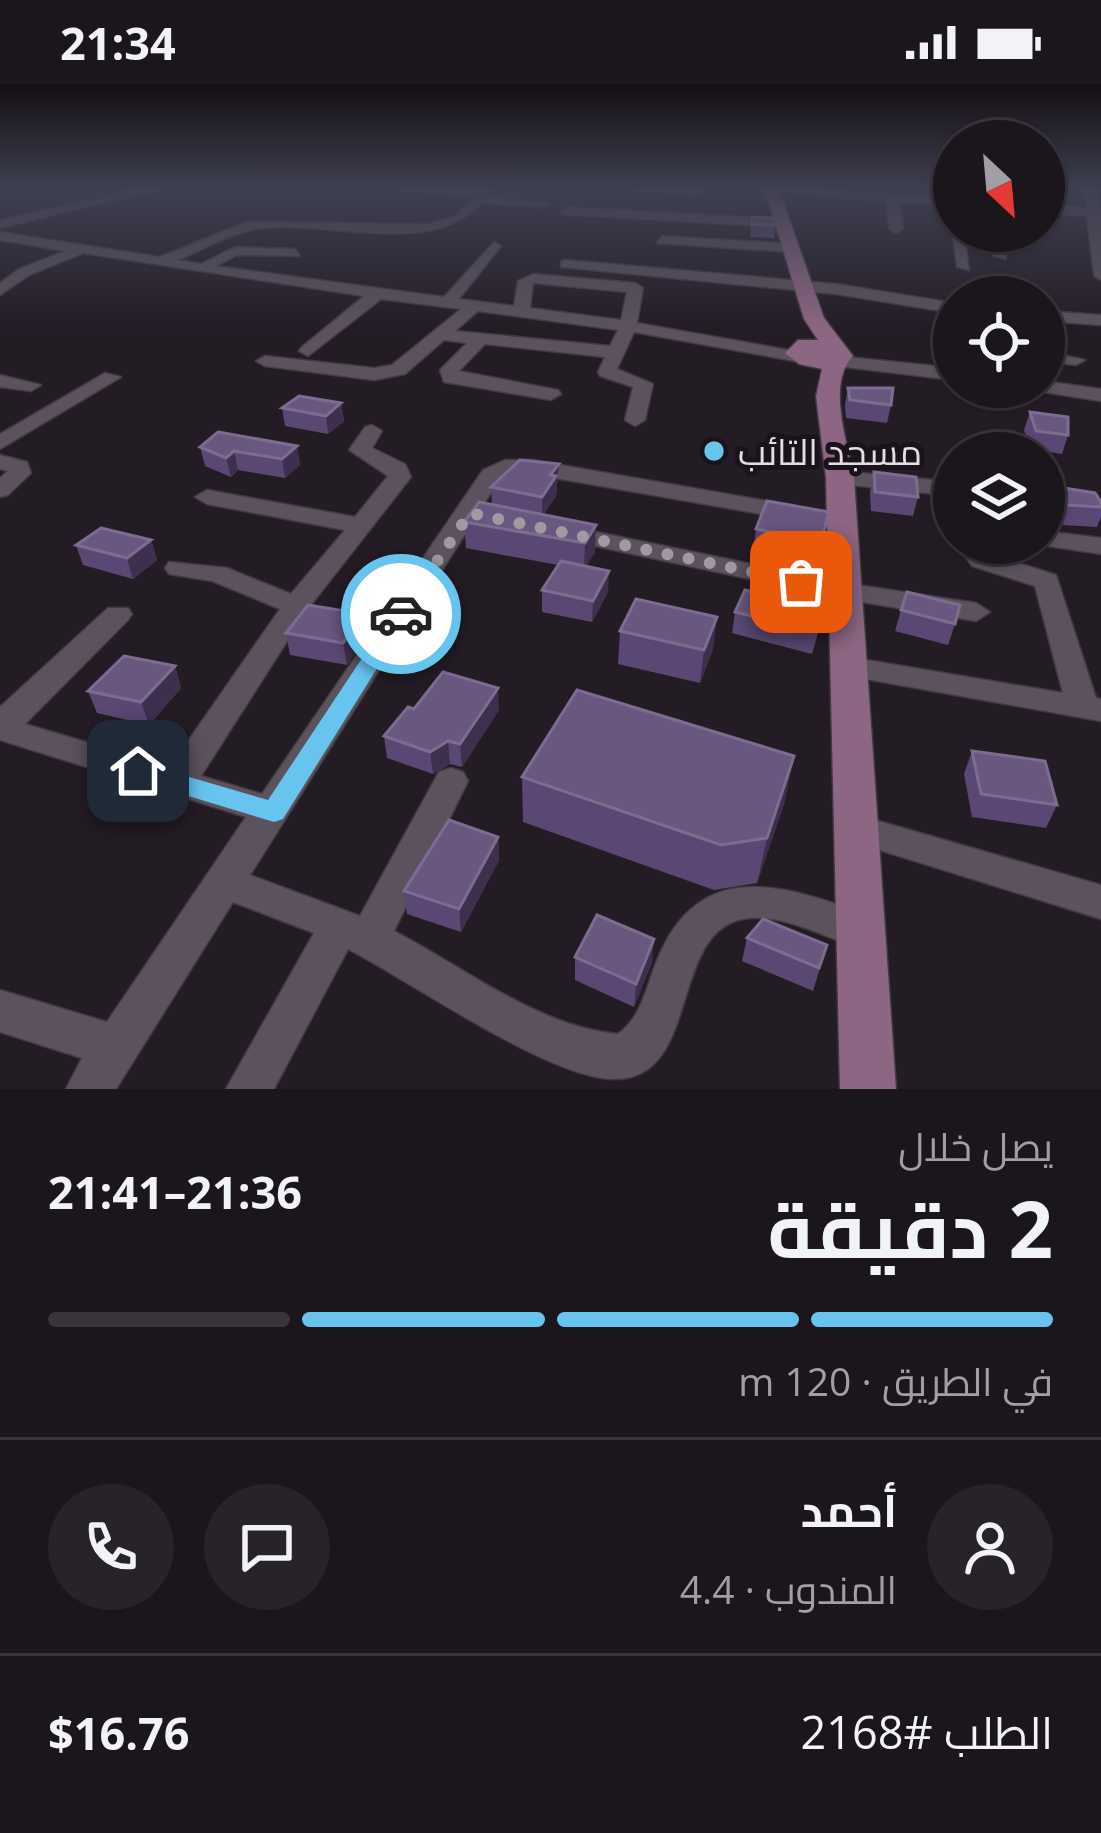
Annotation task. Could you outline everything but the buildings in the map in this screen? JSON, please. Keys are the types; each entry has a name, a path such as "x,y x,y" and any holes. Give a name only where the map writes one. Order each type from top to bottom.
{"main road":[{"path":"788,237 814,320 834,363 868,1089"},
{"path":"803,352 814,320"},
{"path":"803,352 834,363"},
{"path":"803,352 834,363"}],"street":[{"path":"6,237 803,352"},
{"path":"161,262 221,237"},
{"path":"1097,237 1101,276"},
{"path":"662,240 792,248"},
{"path":"448,302 494,246"},
{"path":"0,290 24,272 82,249"},
{"path":"202,268 236,251 295,253"},
{"path":"961,252 964,267"},
{"path":"1001,252 1001,256"},
{"path":"566,264 933,305"},
{"path":"521,311 530,279 636,289 628,326 607,372 643,384 635,420"},
{"path":"308,351 378,293"},
{"path":"265,362 383,374 410,365 476,305"},
{"path":"1065,317 1101,320"},
{"path":"443,335 613,352"},
{"path":"480,340 449,370 451,378 551,394"},
{"path":"1065,359 1076,360"},
{"path":"834,363 933,372"},
{"path":"0,443 112,377"},
{"path":"0,381 31,386"},
{"path":"1065,390 1101,395"},
{"path":"178,783 296,606 400,478 397,469 360,450 372,431"},
{"path":"0,462 20,467 20,473 0,490"},
{"path":"89,1089 274,812 481,516 491,475 516,466 839,521"},
{"path":"840,478 933,487"},
{"path":"207,497 360,525"},
{"path":"537,527 844,591 976,612"},
{"path":"1065,542 1101,547"},
{"path":"849,667 1092,709 1046,580 994,564"},
{"path":"178,568 218,574 296,606"},
{"path":"118,614 6,724 17,735 274,812"},
{"path":"249,1089 452,781"},
{"path":"854,828 1101,902"},
{"path":"226,883 355,932 544,1033 595,1055 618,1057 646,1041 685,937 703,920 742,902 859,930"},
{"path":"0,1011 116,1047"}],"way so far":[{"path":"401,614 470,513 801,582"}],"place":[{"name":"مسجد التائب","path":"714,451"}],"route":[{"path":"138,771 274,812 401,614"}]}
